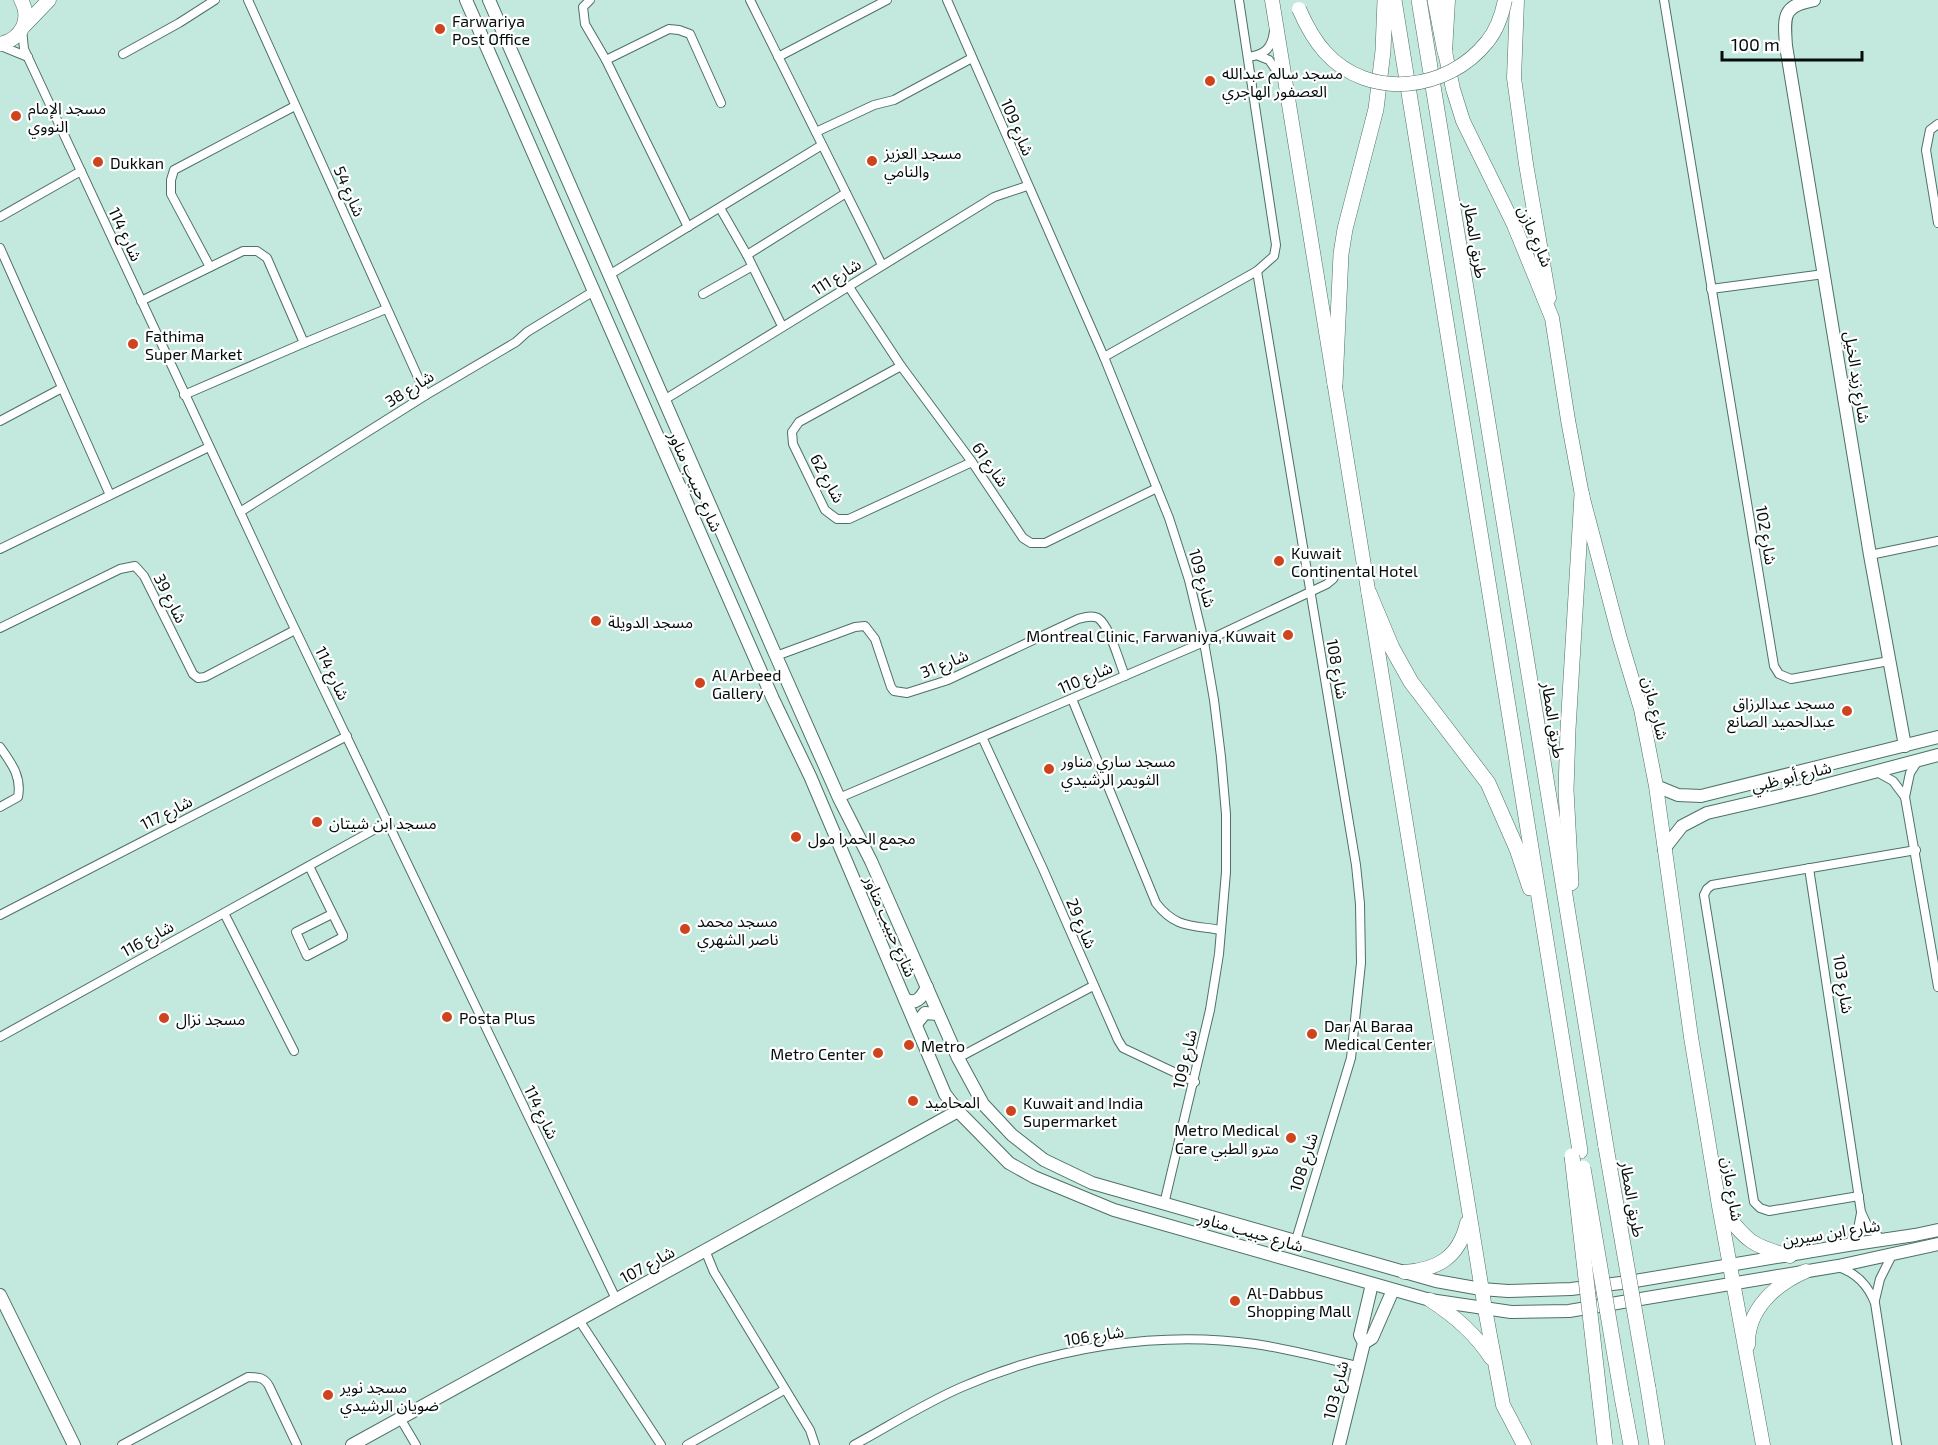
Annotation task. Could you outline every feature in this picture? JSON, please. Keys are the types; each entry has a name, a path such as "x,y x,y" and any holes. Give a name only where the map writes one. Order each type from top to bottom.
{"highway":[{"path":"1335,384 1341,254 1345,229 1376,109 1383,51 1385,0"},
{"path":"1394,0 1574,1122 1605,1445"},
{"name":"طريق المطار","path":"1419,0 1574,958 1657,1445"},
{"path":"1435,0 1445,52"},
{"path":"1574,958 1567,780 1582,495"},
{"path":"1369,593 1392,648 1411,682 1488,783 1517,849 1544,931"},
{"path":"1576,1153 1631,1445"},
{"path":"1648,1390 1663,1445"}],"main road":[{"path":"21,0 25,12 23,28"},
{"path":"0,45 10,41 49,0"},
{"path":"1272,0 1481,1289 1503,1405 1524,1445"},
{"name":"شارع مازن","path":"1448,0 1445,52 1453,89 1463,121 1514,225 1552,318 1582,495 1641,709 1656,786 1691,1037 1719,1206 1763,1445"},
{"path":"1298,4 1310,33 1326,54 1347,70 1371,81 1397,85 1423,83 1448,75 1470,60 1488,41 1501,18 1506,0"},
{"path":"1517,0 1514,78 1552,318"},
{"path":"1404,1272 1423,1271 1440,1264 1454,1252 1464,1236 1468,1218 1466,1200"},
{"path":"1719,1206 1746,1238 1759,1246 1790,1256"},
{"path":"1749,1362 1748,1340 1753,1319 1762,1303 1774,1289 1789,1278 1806,1271"},
{"path":"1430,1300 1468,1328 1484,1346 1496,1366"}],"street":[{"path":"123,54 215,0"},
{"name":"شارع 54","path":"248,0 426,395"},
{"name":"شارع حبيب مناور","path":"466,0 800,756 945,1094 958,1111 1010,1163 1034,1177 1114,1210 1430,1300 1485,1310 1569,1311 1733,1284"},
{"name":"شارع حبيب مناور","path":"489,0 776,656 839,798 871,861 958,1058 983,1104 1012,1135 1044,1160 1092,1183 1436,1281 1508,1292 1571,1289 1729,1266"},
{"path":"590,0 583,7 585,24 606,60 688,227"},
{"path":"750,0 882,265"},
{"path":"778,57 886,0"},
{"name":"شارع 109","path":"947,0 1104,357 1157,488 1179,549 1204,642 1214,700 1226,814 1226,872 1210,1010 1195,1082 1164,1204"},
{"path":"1104,357 1257,271 1274,256 1276,245 1239,0"},
{"name":"شارع 102","path":"1664,0 1774,666 1782,676 1791,679 1889,661"},
{"name":"شارع زيد الخيل","path":"1814,0 1796,4 1787,12 1786,46 1870,555 1905,746"},
{"path":"1248,57 1264,54 1271,45 1276,21"},
{"name":"شارع 114","path":"23,28 22,40 28,58 184,395 616,1299"},
{"path":"606,60 669,29 679,30 690,34 722,102"},
{"path":"0,45 28,58"},
{"path":"1258,56 1269,60 1286,84"},
{"path":"816,132 874,105 894,100 972,58"},
{"path":"210,267 171,194 174,170 295,106"},
{"path":"1938,124 1930,130 1926,150 1938,223"},
{"path":"609,276 822,145"},
{"path":"0,217 81,171"},
{"path":"546,183 554,189 564,191 567,185 566,178"},
{"name":"شارع 111","path":"664,400 994,197 1027,186"},
{"path":"747,255 846,193"},
{"path":"720,208 747,255 782,326"},
{"path":"0,248 110,495"},
{"path":"141,301 243,250 257,251 267,258 304,343"},
{"path":"703,294 752,267"},
{"name":"شارع 108","path":"1257,271 1356,865 1360,904 1361,963 1351,1058 1296,1240"},
{"path":"1711,289 1824,274"},
{"name":"شارع 61","path":"849,286 901,366 972,462 1023,538 1031,543 1044,543 1157,488"},
{"name":"شارع 38","path":"240,512 426,395 516,342 527,332 594,291"},
{"path":"184,395 386,309"},
{"name":"شارع 62","path":"901,366 799,422 792,432 793,444 825,510 837,519 849,519 972,462"},
{"path":"0,421 62,388"},
{"path":"0,549 209,447"},
{"path":"702,536 713,535 717,522"},
{"path":"1870,555 1938,542"},
{"name":"شارع 39","path":"0,628 120,569 135,566 144,576 193,674 198,678 205,677 295,630"},
{"name":"شارع 110","path":"839,798 1204,642 1327,584 1336,573"},
{"name":"شارع 31","path":"776,656 855,627 865,626 875,639 891,687 894,691 907,693 948,680 1078,619 1092,616 1106,626 1125,676"},
{"path":"1072,699 1156,903 1166,917 1180,923 1221,930"},
{"name":"شارع 117","path":"0,915 347,736"},
{"name":"شارع 29","path":"982,737 1118,1040 1123,1048 1195,1082"},
{"name":"شارع أبو ظبي","path":"1656,786 1678,795 1701,796 1938,737"},
{"path":"800,756 803,749 808,746 814,746 819,751"},
{"path":"0,747 17,773 20,786 18,797 0,807"},
{"name":"شارع أبو ظبي","path":"1664,849 1682,826 1707,813 1810,789 1938,755"},
{"path":"1919,759 1910,773 1905,797 1938,987"},
{"path":"1875,771 1893,781 1905,797"},
{"path":"1802,772 1801,781 1805,788 1810,789"},
{"name":"شارع 116","path":"0,1037 388,822"},
{"path":"1859,1196 1769,1211 1760,1208 1754,1202 1705,892 1713,885 1916,850"},
{"path":"309,866 332,914 343,938 307,956 296,932 332,914"},
{"name":"شارع 103","path":"1809,868 1862,1212 1871,1231 1882,1240"},
{"path":"224,913 294,1051"},
{"path":"958,1058 1093,986"},
{"path":"905,999 909,1002 921,998 927,987"},
{"path":"916,1024 920,1016 925,1013 938,1014"},
{"name":"شارع 107","path":"352,1445 958,1111"},
{"path":"1848,1245 1858,1228 1862,1212"},
{"path":"1212,1237 1218,1235 1222,1230 1219,1218"},
{"path":"1235,1243 1233,1233 1240,1224"},
{"name":"شارع ابن سيرين","path":"1729,1266 1938,1230"},
{"name":"شارع ابن سيرين","path":"1733,1284 1892,1256 1938,1244"},
{"path":"705,1250 714,1272 810,1430 815,1445"},
{"path":"1875,1303 1880,1279 1892,1256"},
{"path":"1838,1266 1861,1279 1875,1303 1897,1445"},
{"name":"شارع 103","path":"1364,1343 1360,1335 1372,1284"},
{"name":"شارع 103","path":"1339,1445 1364,1343 1372,1338 1393,1290"},
{"path":"0,1295 74,1445"},
{"path":"579,1320 661,1445"},
{"name":"شارع 106","path":"854,1445 960,1387 1000,1372 1055,1356 1104,1347 1157,1341 1254,1344 1357,1366"},
{"path":"122,1445 248,1377 258,1377 266,1380 297,1445"},
{"path":"687,1445 784,1390"},
{"path":"400,1418 416,1445"}],"place":[{"name":"Farwariya Post Office","path":"440,29"},
{"name":"مسجد سالم عبدالله العصفور الهاجري","path":"1210,81"},
{"name":"مسجد الإمام النووي","path":"16,116"},
{"name":"مسجد العزيز والنامي","path":"872,161"},
{"name":"Dukkan","path":"98,162"},
{"name":"Fathima Super Market","path":"133,344"},
{"name":"Kuwait Continental Hotel","path":"1279,561"},
{"name":"مسجد الدويلة","path":"596,621"},
{"name":"Montreal Clinic, Farwaniya, Kuwait","path":"1288,635"},
{"name":"Al Arbeed Gallery","path":"700,683"},
{"name":"مسجد عبدالرزاق عبدالحميد الصانع","path":"1847,711"},
{"name":"مسجد ساري مناور الثويمر الرشيدي","path":"1049,769"},
{"name":"مسجد ابن شيتان","path":"317,822"},
{"name":"مجمع الحمرا مول","path":"796,837"},
{"name":"مسجد محمد ناصر الشهري","path":"685,929"},
{"name":"Posta Plus","path":"447,1017"},
{"name":"مسجد نزال","path":"164,1018"},
{"name":"Dar Al Baraa Medical Center","path":"1312,1034"},
{"name":"Metro","path":"909,1045"},
{"name":"Metro Center","path":"878,1053"},
{"name":"المحاميد","path":"913,1101"},
{"name":"Kuwait and India Supermarket","path":"1011,1111"},
{"name":"Metro Medical Care مترو الطبي","path":"1291,1138"},
{"name":"Al-Dabbus Shopping Mall","path":"1235,1301"},
{"name":"مسجد نوير ضويان الرشيدي","path":"328,1395"}]}
